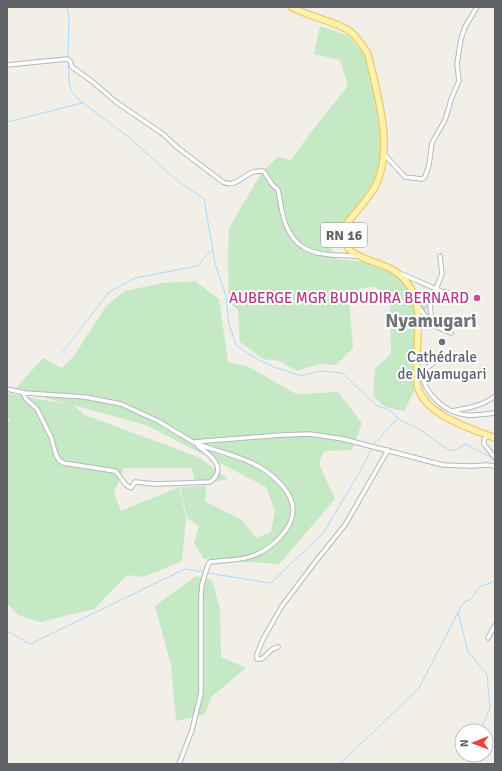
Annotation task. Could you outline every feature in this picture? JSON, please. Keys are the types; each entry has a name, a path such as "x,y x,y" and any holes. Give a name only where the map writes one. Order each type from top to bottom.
{"main road":[{"name":"RN 16","path":"291,7 308,16 350,31 362,44 368,54 381,117 384,154 375,186 349,220 345,228 344,241 346,246 357,256 382,265 398,273 412,288 419,319 417,354 419,372 417,384 419,392 431,407 459,423 495,438"}],"street":[{"path":"384,154 405,177 422,179 426,177 432,143 445,120 458,81 457,64 461,39 465,27 477,7"},
{"path":"7,65 68,59 72,67 93,82 116,102 162,134 223,182 232,184 253,172 263,171 278,190 285,225 291,236 310,252 327,256 357,256"},
{"path":"349,220 360,234"},
{"path":"432,325 430,304 442,274 440,256"},
{"path":"398,273 436,289 460,296 467,294"},
{"path":"417,305 432,325 451,333"},
{"path":"417,354 430,358 434,362 419,372 425,386 437,401 451,411 468,416 495,413"},
{"path":"7,389 23,393 85,397 121,404 158,421 205,451 214,460 218,468 218,473 214,479 205,483 156,484 135,482 131,488 126,486 115,472 63,463 59,460 51,437 36,409 26,399 23,393"},
{"path":"451,411 478,406 488,402 495,396"},
{"path":"192,442 300,434 343,439 453,466 495,466"},
{"path":"489,436 484,439 484,444 495,458"},
{"path":"179,764 192,730 201,693 201,596 202,584 208,565 210,562 235,560 255,555 267,548 282,534 291,521 293,510 289,496 283,486 266,471 240,458 192,442"},
{"path":"278,647 272,649 260,660 257,659 257,654 263,639 282,606 316,560 345,525 388,450"},
{"path":"488,638 495,625"}],"green space":[{"path":"320,26 349,36 363,53 378,95 385,145 379,183 361,210 325,237 337,259 364,262 406,278 429,306 414,322 416,387 404,411 385,407 373,396 375,369 391,354 390,296 375,287 361,288 349,299 353,348 336,365 319,364 297,371 280,361 263,359 240,342 238,310 229,302 229,228 262,172 278,157 291,160 348,86 340,60 314,54"},
{"path":"195,281 219,299 228,362 247,366 296,394 338,392 362,423 352,450 324,451 319,464 335,499 279,564 204,559 194,543 199,526 187,518 180,487 206,486 205,502 241,519 256,538 271,532 275,511 266,487 146,425 73,405 85,415 198,457 228,479 197,485 191,468 124,468 114,493 121,511 179,487 186,518 182,561 143,577 127,575 94,609 40,622 18,615 7,603 7,424 10,419 7,417 7,393 70,405 15,389 43,358 62,368 74,356 107,305 125,291 163,283"},
{"path":"196,576 212,580 220,609 221,657 246,668 211,697 205,714 176,721 171,665 155,606"}],"waterway":[{"path":"67,7 69,15 68,58"},
{"path":"68,61 71,91 80,101 131,139 174,178 204,199 215,263 226,296 229,324 236,345 257,359 274,367 302,376 319,371 342,373 376,405 391,411 400,420 419,429 449,450 456,450 465,444 493,457"},
{"path":"7,122 82,103"},
{"path":"62,353 109,292 135,278 197,266 212,250"},
{"path":"373,445 398,418"},
{"path":"207,573 271,583 324,532 372,448"},
{"path":"7,631 30,644 185,569 204,572"},
{"path":"340,764 419,688 463,603 471,599 479,587 495,581"},
{"path":"458,612 468,652 487,674 490,708 483,723"}],"place":[{"name":"AUBERGE MGR BUDUDIRA BERNARD","path":"477,298"},
{"name":"Cathédrale de Nyamugari","path":"442,342"}],"district":[{"name":"Nyamugari","path":"431,320"}]}
